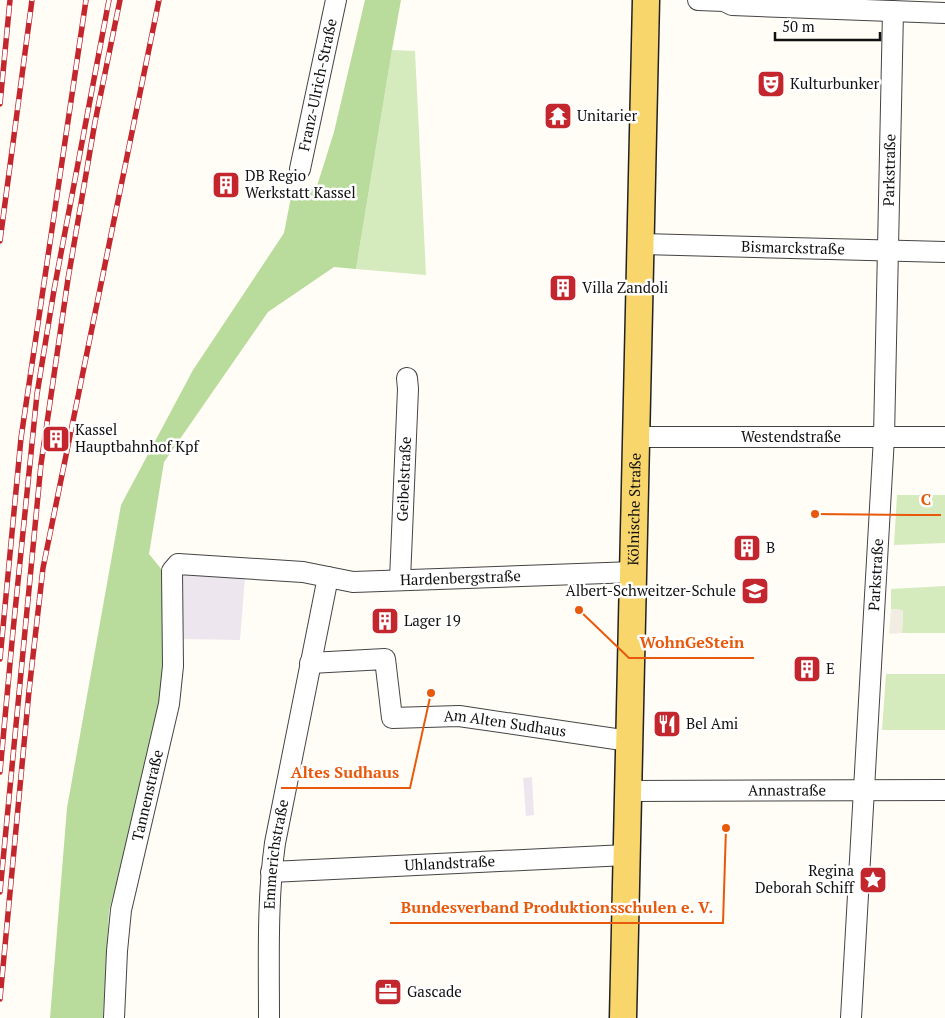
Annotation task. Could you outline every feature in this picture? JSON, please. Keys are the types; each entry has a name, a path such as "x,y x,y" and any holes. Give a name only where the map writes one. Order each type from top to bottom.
{"main road":[{"name":"Kölnische Straße","path":"623,1018 642,244 646,0"}],"street":[{"name":"Franz-Ulrich-Straße","path":"300,168 336,0"},
{"path":"698,0 724,0 732,5 945,13"},
{"name":"Parkstraße","path":"851,1018 884,437 893,11"},
{"name":"Bismarckstraße","path":"642,244 945,252"},
{"name":"Geibelstraße","path":"400,580 407,378"},
{"name":"Westendstraße","path":"637,437 945,437"},
{"name":"Hardenbergstraße","path":"172,571 178,564 289,567 303,572 353,582 634,572"},
{"name":"Tannenstraße","path":"114,1018 121,910 170,704 172,571"},
{"name":"Emmerichstraße","path":"269,1018 271,872 275,843 328,577"},
{"name":"Am Alten Sudhaus","path":"310,663 385,659 392,718 459,716 629,740"},
{"name":"Annastraße","path":"628,790 945,790"},
{"name":"Uhlandstraße","path":"271,872 626,855"}],"shaded area":[{"path":"180,575 245,578 240,640 181,639"},
{"path":"891,609 903,610 902,633 889,634"},
{"path":"532,777 534,815 526,816 523,778"}],"green space":[{"path":"365,0 401,0 356,269 334,267 268,312 164,462 149,554 162,570 165,580 162,626 162,705 109,911 103,1018 50,1018 67,808 121,505 193,370 284,233 291,197 317,186 334,132"},
{"path":"392,50 415,51 426,275 356,269"},
{"path":"897,495 945,495 945,543 894,545"},
{"path":"945,586 945,633 902,633 903,610 891,609 891,589"},
{"path":"886,674 945,674 945,730 882,730"}],"railway":[{"path":"0,104 10,0"},
{"path":"0,241 32,0"},
{"path":"0,659 21,438 86,0"},
{"path":"0,772 37,394 54,290 109,0"},
{"path":"0,892 41,464 68,279 95,122 120,0"},
{"path":"0,999 29,691 43,568 159,0"}],"place":[{"name":"Kulturbunker","path":"771,84"},
{"name":"Unitarier","path":"558,116"},
{"name":"DB Regio Werkstatt Kassel","path":"226,185"},
{"name":"Villa Zandoli","path":"563,288"},
{"name":"Kassel Hauptbahnhof Kpf","path":"56,439"},
{"name":"C","path":"815,514"},
{"name":"B","path":"747,548"},
{"name":"Albert-Schweitzer-Schule","path":"755,591"},
{"name":"WohnGeStein","path":"579,610"},
{"name":"Lager 19","path":"385,621"},
{"name":"E","path":"807,669"},
{"name":"Altes Sudhaus","path":"431,693"},
{"name":"Bel Ami","path":"667,724"},
{"name":"Bundesverband Produktionsschulen e. V.","path":"726,828"},
{"name":"Regina Deborah Schiff","path":"873,880"},
{"name":"Gascade","path":"388,992"}]}
